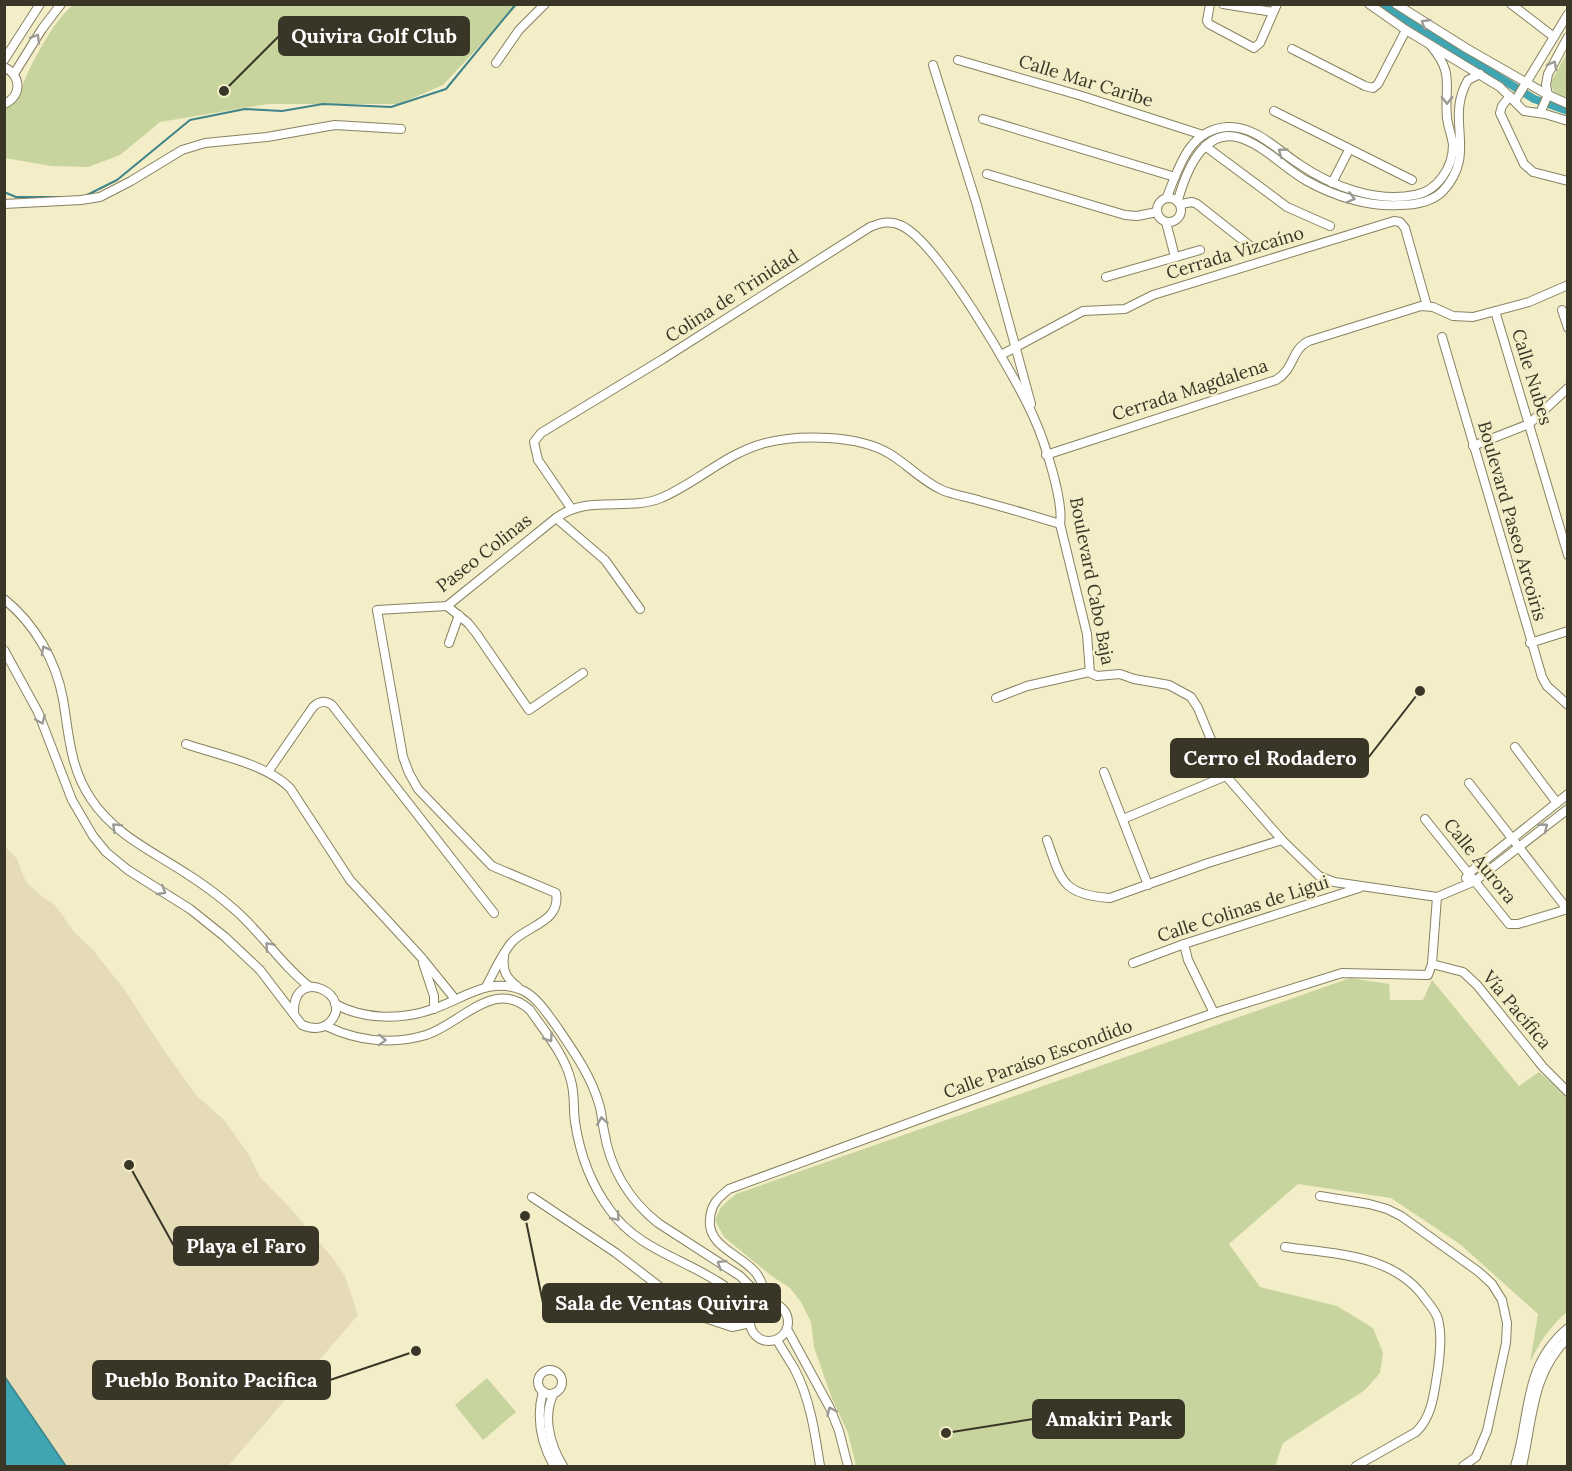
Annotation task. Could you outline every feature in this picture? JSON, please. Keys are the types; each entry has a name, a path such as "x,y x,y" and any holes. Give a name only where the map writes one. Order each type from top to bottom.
{"street":[{"path":"4,60 40,4"},
{"path":"14,74 42,28 61,4"},
{"path":"496,63 519,30 545,4"},
{"path":"1210,4 1207,21 1209,24 1254,48 1260,43 1275,8 1223,4"},
{"path":"1369,4 1431,46 1500,87 1544,103 1568,121"},
{"path":"1396,4 1519,92 1524,111 1544,103 1568,104"},
{"path":"1512,4 1554,37"},
{"path":"1568,14 1519,92 1502,106 1500,112 1524,164 1533,172 1568,181"},
{"path":"1292,49 1373,88 1378,84 1406,30"},
{"path":"1544,103 1548,74 1568,37"},
{"path":"1175,257 1166,222 1157,212 1159,203 1167,197 1186,153 1194,142 1203,135 1222,128 1244,129 1261,136 1301,166 1332,183 1363,192 1395,197 1427,191 1442,178 1450,161 1453,146 1447,120 1447,74 1444,62 1431,46"},
{"name":"Calle Mar Caribe","path":"958,60 1082,96 1203,135"},
{"name":"Boulevard Cabo Baja","path":"933,65 951,119 1060,505 1060,524 1087,634 1089,672 1092,675 1120,674 1134,679 1169,685 1191,697 1198,708 1226,776 1282,840 1319,876 1334,882 1437,897"},
{"path":"4,67 14,74 18,83 17,92 12,100 4,104"},
{"path":"1166,222 1177,220 1181,215 1179,202 1182,183 1194,158 1204,146 1228,137 1248,141 1296,175 1328,191 1372,204 1403,205 1429,200 1447,185 1458,164 1462,145 1457,114 1458,105 1468,80 1479,74"},
{"path":"1274,111 1412,180"},
{"path":"983,119 1175,177"},
{"path":"4,204 100,197 182,150 205,143 267,137 335,125 401,129"},
{"path":"1204,146 1287,207 1330,226"},
{"path":"1332,183 1349,150"},
{"path":"1296,175 1301,166"},
{"path":"987,174 1125,215 1137,216 1157,212"},
{"path":"1167,197 1179,202 1197,204 1254,249"},
{"name":"Cerrada Vizcaíno","path":"1001,355 1083,311 1125,309 1154,295 1394,221 1400,222 1405,228 1427,306"},
{"name":"Colina de Trinidad","path":"571,508 538,460 534,442 544,430 670,354 870,227 880,223 894,223 909,230 943,269"},
{"path":"1106,277 1200,250"},
{"name":"Boulevard Cabo Baja","path":"943,269 1001,355 1034,418"},
{"path":"1427,306 1453,316 1466,318 1529,303 1568,285"},
{"name":"Cerrada Magdalena","path":"1046,455 1276,380 1287,372 1297,350 1304,343 1386,316 1427,306"},
{"path":"1562,310 1568,328"},
{"name":"Calle Nubes","path":"1495,311 1568,555"},
{"name":"Boulevard Paseo Arcoiris","path":"1442,337 1530,643 1546,686 1568,705"},
{"path":"1473,446 1528,424 1568,388"},
{"name":"Paseo Colinas","path":"506,951 520,935 551,915 557,906 556,893 492,866 418,789 403,757 376,610 447,606 571,508 649,502 670,493 750,448 791,439 855,441 874,446 902,463 926,482 946,491 1060,524"},
{"path":"556,518 605,560 640,609"},
{"path":"4,599 26,621 50,658 63,699 73,762 91,799 117,829 133,842 187,874 236,910 285,964 310,987"},
{"path":"447,606 459,615 482,641 529,710 583,673"},
{"path":"449,644 459,615"},
{"path":"1530,643 1568,632"},
{"path":"4,650 38,712 72,800 93,836 106,852 128,870 190,909 225,937 260,970 294,1011 302,1025 318,1029 326,1026 332,1020 335,1004 327,991 319,987 310,987 297,996 294,1011"},
{"path":"996,698 1026,686 1089,672"},
{"path":"268,772 313,707 317,703 327,702 339,714 494,913"},
{"path":"186,744 268,772 290,788 350,880 421,957 455,999"},
{"path":"1515,747 1557,803"},
{"path":"1104,772 1148,885"},
{"path":"1123,819 1226,776"},
{"path":"1469,783 1567,909"},
{"path":"1463,885 1468,873 1568,794"},
{"path":"1432,964 1437,897 1475,881 1566,812"},
{"name":"Calle Aurora","path":"1425,819 1509,924 1518,924 1567,909"},
{"path":"1047,840 1058,873 1065,884 1092,897 1110,898 1208,863 1282,840"},
{"name":"Calle Colinas de Ligui","path":"1133,963 1184,944 1363,887"},
{"path":"1184,944 1188,960 1214,1013"},
{"path":"486,987 506,951"},
{"path":"506,951 503,969 511,981 539,1004 590,1080 599,1104 612,1161 628,1192 658,1223 740,1276 766,1304"},
{"path":"421,957 434,996 434,1009"},
{"name":"Calle Paraíso Escondido","path":"766,1304 760,1279 756,1273 738,1256 717,1242 709,1228 714,1203 729,1189 1214,1013 1342,973 1427,975 1430,973 1432,964"},
{"name":"Vía Pacífica","path":"1432,964 1463,972 1477,985 1543,1067 1568,1092"},
{"path":"335,1004 356,1013 382,1017 421,1013 486,987 511,987 523,991"},
{"path":"326,1026 360,1038 381,1041 402,1040 426,1035 492,1000 513,999 523,1004 530,1010 565,1064 572,1081 575,1119 583,1160 595,1189 612,1213 643,1242 728,1288 752,1313"},
{"path":"1320,1196 1369,1204 1401,1216 1479,1272 1492,1284 1502,1300 1507,1323 1506,1343 1487,1431 1476,1457 1463,1467"},
{"path":"532,1197 615,1253 687,1308 732,1327 750,1323"},
{"path":"1285,1247 1362,1259 1382,1265 1404,1277 1423,1295 1438,1317 1441,1344 1430,1414 1416,1432 1356,1467"},
{"path":"787,1329 777,1340 765,1341 754,1334 750,1323 752,1313 766,1304 775,1304 785,1311 788,1317 787,1329 830,1408 839,1431 848,1467"},
{"path":"1517,1466 1531,1386 1541,1359 1550,1344 1568,1328"},
{"path":"1517,1466 1538,1384 1555,1350 1568,1338"},
{"path":"777,1340 794,1368 803,1391 813,1423 820,1467"},
{"path":"554,1467 543,1443 541,1428 540,1411 543,1391 539,1385 540,1375 546,1370 553,1370 560,1374 562,1382 549,1406 549,1429 553,1447 562,1467"},
{"path":"543,1391 554,1393"}],"green space":[{"path":"73,5 518,5 443,85 399,104 268,104 160,122 120,155 88,167 51,166 5,158 4,109 17,96 38,53 54,27"},
{"path":"1567,53 1567,98 1554,93 1551,82"},
{"path":"1350,978 1389,984 1390,1000 1423,1000 1432,980 1519,1086 1539,1072 1567,1096 1567,1312 1546,1335 1530,1362 1538,1314 1461,1245 1391,1198 1298,1184 1229,1244 1260,1287 1337,1306 1373,1328 1383,1353 1380,1373 1365,1390 1283,1443 1275,1466 856,1466 848,1433 831,1396 814,1347 811,1322 801,1302 790,1288 724,1237 715,1220 721,1207 736,1194"},
{"path":"487,1378 516,1412 483,1440 455,1405"}],"sand":[{"path":"4,845 17,859 26,882 55,905 75,933 92,949 124,989 197,1096 224,1120 248,1153 260,1177 291,1209 345,1276 358,1315 229,1465 232,1466 66,1466 5,1377"}],"water":[{"path":"5,1377 66,1466 5,1466"}],"waterway":[{"path":"87,195 117,180 190,120 245,109 282,111 323,104 391,107 446,89 516,4"},
{"path":"1381,4 1534,99 1568,111"},
{"path":"4,192 16,197 64,197"}],"place":[{"name":"Quivira Golf Club","path":"224,91"},
{"name":"Cerro el Rodadero","path":"1420,691"},
{"name":"Playa el Faro","path":"129,1165"},
{"name":"Sala de Ventas Quivira","path":"525,1216"},
{"name":"Pueblo Bonito Pacifica","path":"416,1351"},
{"name":"Amakiri Park","path":"946,1433"}]}
